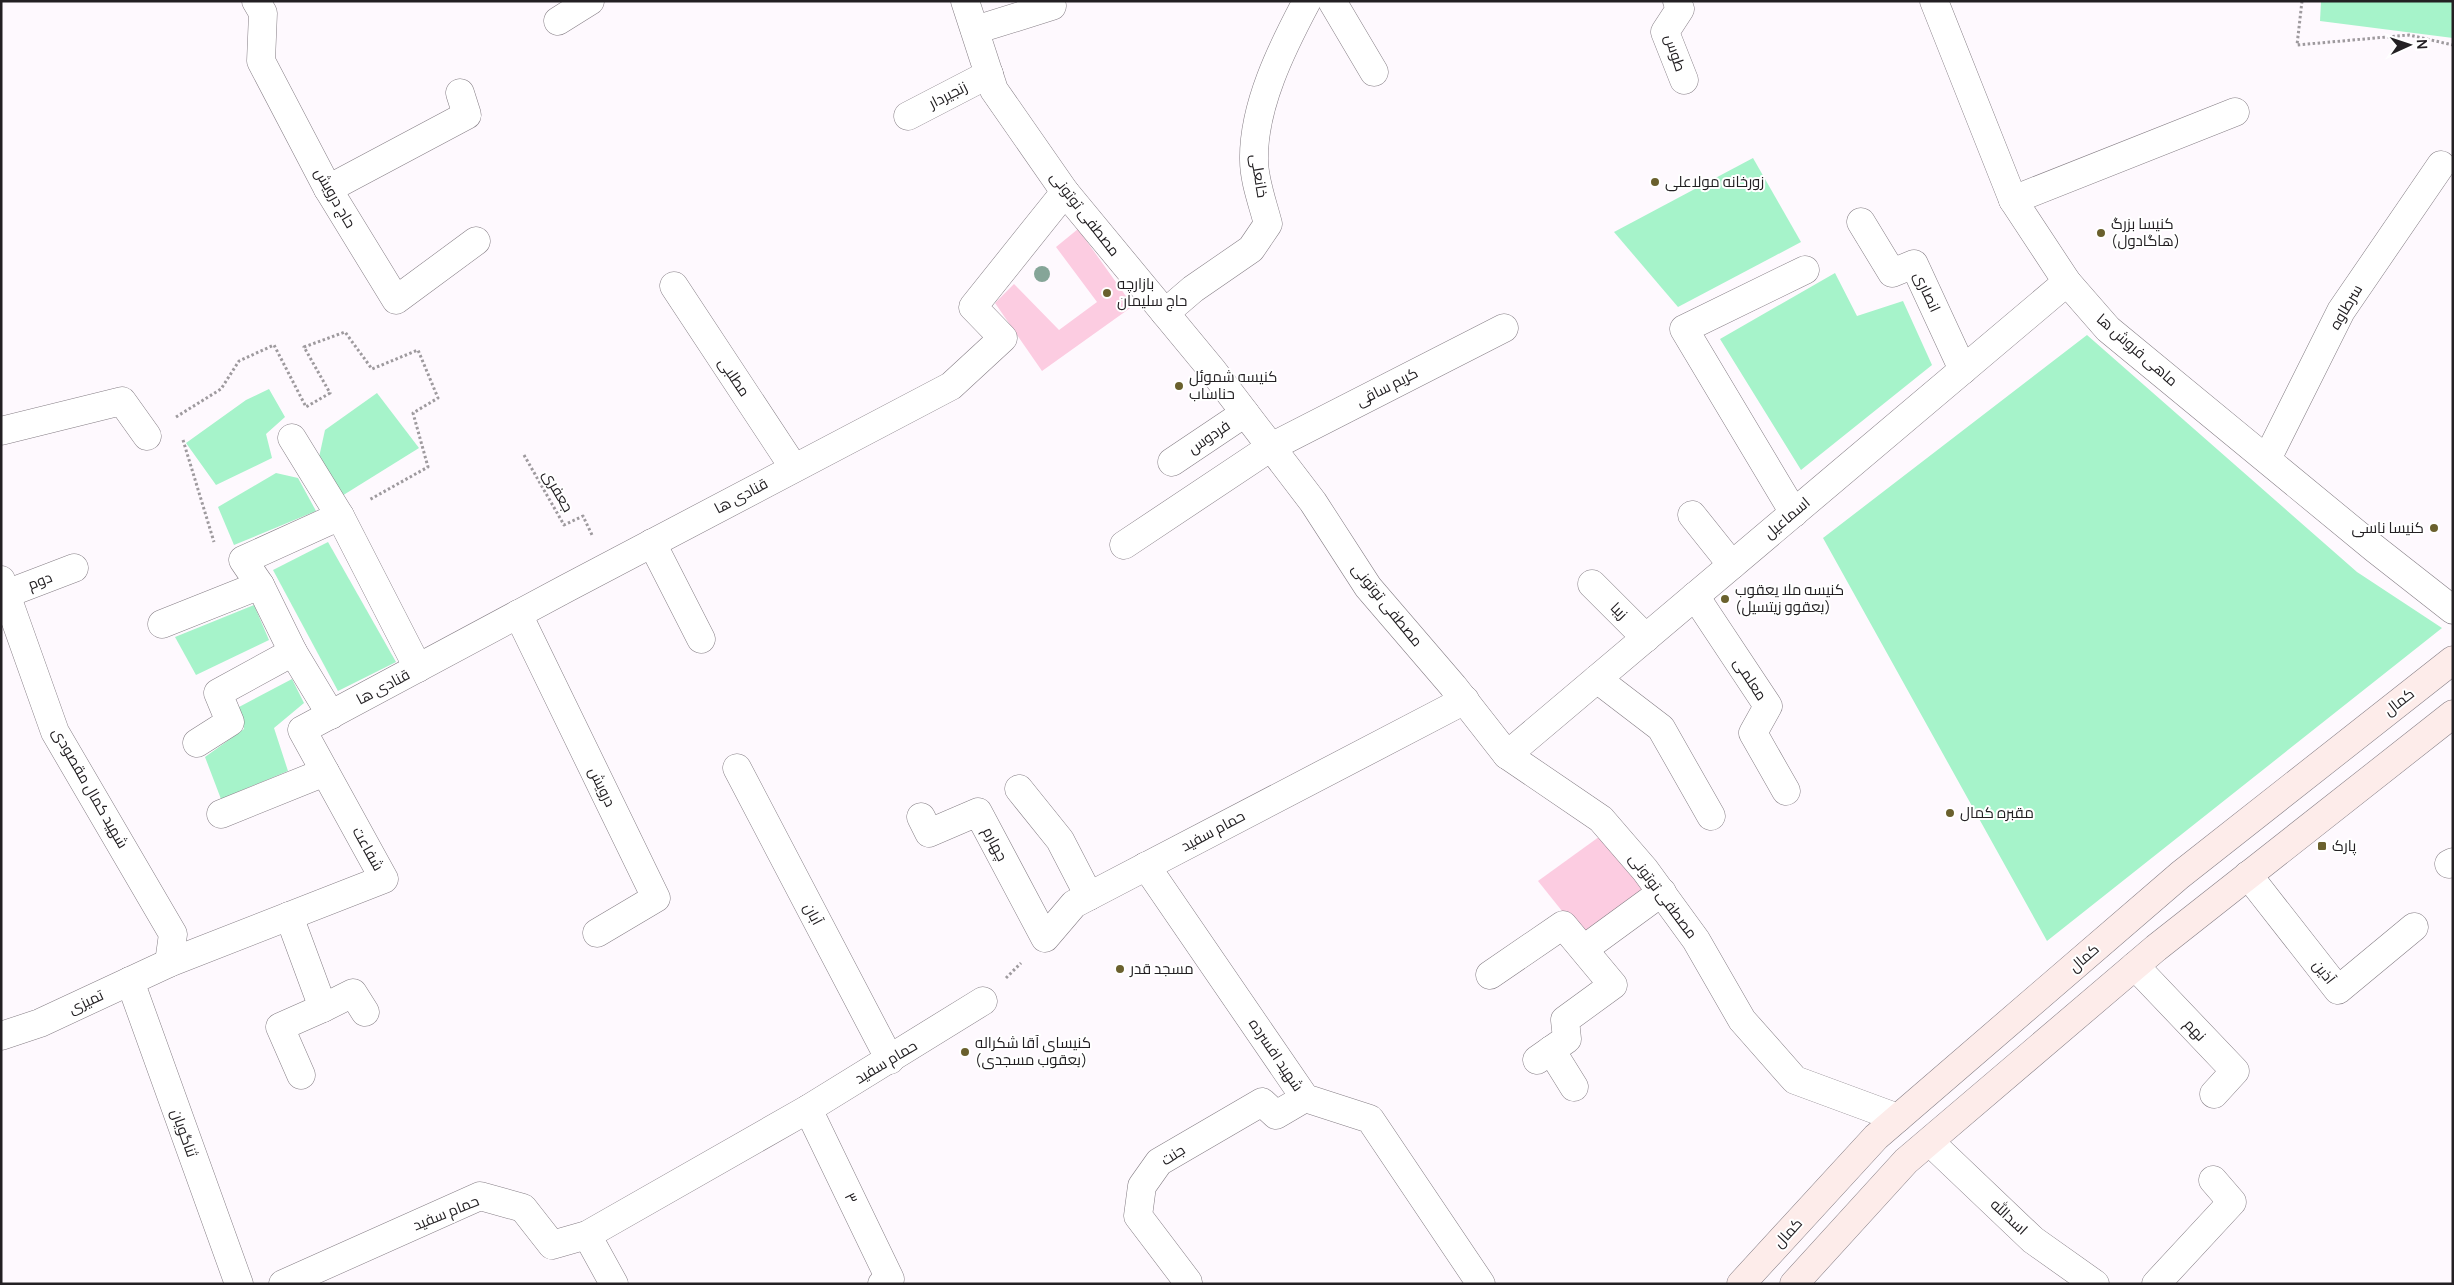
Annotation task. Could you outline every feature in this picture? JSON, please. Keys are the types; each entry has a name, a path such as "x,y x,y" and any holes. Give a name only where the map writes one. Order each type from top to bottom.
{"main road":[{"name":"کمال","path":"1741,1284 1876,1137 2180,875 2453,660"},
{"path":"1794,1284 1906,1162 2135,966 2453,714"}],"street":[{"name":"حاج درویش","path":"256,1 263,12 261,61 328,189 396,300 476,241"},
{"path":"558,21 590,1"},
{"name":"مصطفی توتونی","path":"965,1 994,90 1065,192 1245,413 1313,502 1368,587 1465,700 1507,755 1601,819 1645,870 1696,940 1742,1020 1795,1080 1898,1118"},
{"name":"خانعلی","path":"1165,313 1193,289 1251,249 1268,224 1254,162 1256,125 1284,46 1307,1"},
{"path":"1332,1 1374,72"},
{"name":"طوس","path":"1677,1 1680,9 1665,32 1684,80"},
{"name":"ماهی فروش ها","path":"1934,1 2013,200 2067,282 2108,329 2374,548 2453,610"},
{"path":"975,30 1052,6"},
{"name":"زنجیردار","path":"908,116 989,74"},
{"path":"328,189 467,115 460,93"},
{"path":"2013,200 2235,112"},
{"name":"سرطاوه","path":"2267,459 2342,311 2441,165"},
{"name":"قنادی ها","path":"302,730 951,386 1003,338 974,307 1065,192"},
{"name":"انصاری","path":"1861,222 1892,273 1914,264 1963,370"},
{"path":"1794,513 1684,329 1805,270"},
{"name":"اسماعیل","path":"1507,755 2067,282"},
{"name":"مطلبی","path":"674,286 794,468"},
{"name":"کریم ساقی","path":"1124,545 1270,447 1504,328"},
{"path":"1,431 122,401 147,436"},
{"name":"فردوس","path":"1172,462 1245,413"},
{"path":"292,438 340,516 418,668"},
{"path":"1692,515 1732,565"},
{"path":"331,715 293,652 260,585 243,560 340,516"},
{"path":"652,543 701,639"},
{"name":"دوم","path":"4,587 74,568"},
{"name":"زیبا","path":"1592,584 1646,638"},
{"path":"162,624 260,585"},
{"name":"شهید کمال مقصودی","path":"4,587 55,732 173,934 169,963"},
{"name":"معلمی","path":"1695,596 1768,706 1753,733 1786,791"},
{"name":"درویش","path":"518,614 656,898 597,933"},
{"path":"197,743 230,722 218,693 293,652"},
{"path":"1597,679 1661,728 1711,816"},
{"name":"حمام سفید","path":"1045,938 1074,904 1465,700"},
{"name":"شفاعت","path":"169,963 384,879 302,730"},
{"name":"آبان","path":"737,768 890,1060"},
{"path":"222,814 325,772"},
{"path":"1019,790 1060,840 1089,896"},
{"name":"چهارم","path":"921,817 929,833 978,812 1045,938"},
{"name":"شهید افسرده","path":"1146,866 1305,1098 1370,1119 1481,1284"},
{"name":"آذین","path":"2248,875 2338,990 2414,927"},
{"path":"1584,950 1662,892"},
{"path":"289,916 323,1008"},
{"path":"1490,975 1563,925 1613,985 1565,1020 1567,1039 1544,1055 1574,1088"},
{"name":"تمیزی","path":"1,1036 40,1023 169,963"},
{"name":"نهم","path":"2135,966 2234,1071 2214,1094"},
{"name":"ثناگویان","path":"130,981 239,1284"},
{"path":"301,1075 280,1027 353,993 365,1012"},
{"name":"حمام سفید","path":"283,1284 326,1275 480,1196 523,1208 552,1245 587,1234 808,1109 983,1002"},
{"name":"جنت","path":"1188,1282 1138,1216 1142,1186 1158,1162 1262,1102 1276,1115 1305,1098"},
{"name":"۳","path":"808,1109 890,1279 882,1284"},
{"name":"اسدالله","path":"1930,1142 2033,1240 2095,1284"},
{"path":"2156,1284 2232,1202 2213,1180"},
{"path":"587,1234 614,1284"}],"path":[{"path":"2302,1 2297,44 2409,35 2453,45"},
{"name":"جعفری","path":"524,454 564,525 583,516 607,567"},
{"path":"983,1002 1045,938"}],"green space":[{"path":"2321,1 2453,1 2453,38 2320,21"},
{"path":"1753,158 1801,242 1678,307 1614,232"},
{"path":"1835,273 1857,316 1903,301 1932,365 1801,470 1720,339"},
{"path":"2087,335 2357,572 2442,628 2047,941 1823,538"},
{"path":"269,389 285,417 266,434 272,458 216,485 186,443 246,400"},
{"path":"377,393 419,448 337,499 316,471 325,430"},
{"path":"276,473 298,478 316,511 234,545 218,507"},
{"path":"328,542 396,662 338,691 273,570"},
{"path":"254,605 269,640 196,675 175,637"},
{"path":"292,679 304,703 274,728 288,771 221,799 205,757 244,729 239,707"}],"building":[{"name":"بازارچه حاج سلیمان","path":"1078,229 1133,306 1042,371 995,303 1014,284 1059,330 1097,302 1056,247"},
{"path":"1603,834 1644,891 1582,936 1538,881"}],"place":[{"name":"زورخانه مولاعلی","path":"1655,182"},
{"name":"کنیسا بزرگ (هاگادول)","path":"2101,233"},
{"name":"بازارچه حاج سلیمان","path":"1107,293"},
{"name":"کنیسه شموئل حناساب","path":"1179,386"},
{"name":"کنیسا ناسی","path":"2434,528"},
{"name":"کنیسه ملا یعقوب (یعقوو زیتسیل)","path":"1725,599"},
{"name":"مقبره کمال","path":"1950,813"},
{"name":"پارک","path":"2322,846"},
{"name":"مسجد قدر","path":"1120,969"},
{"name":"کنیسای آقا شکراله (یعقوب مسجدی)","path":"965,1052"}]}
